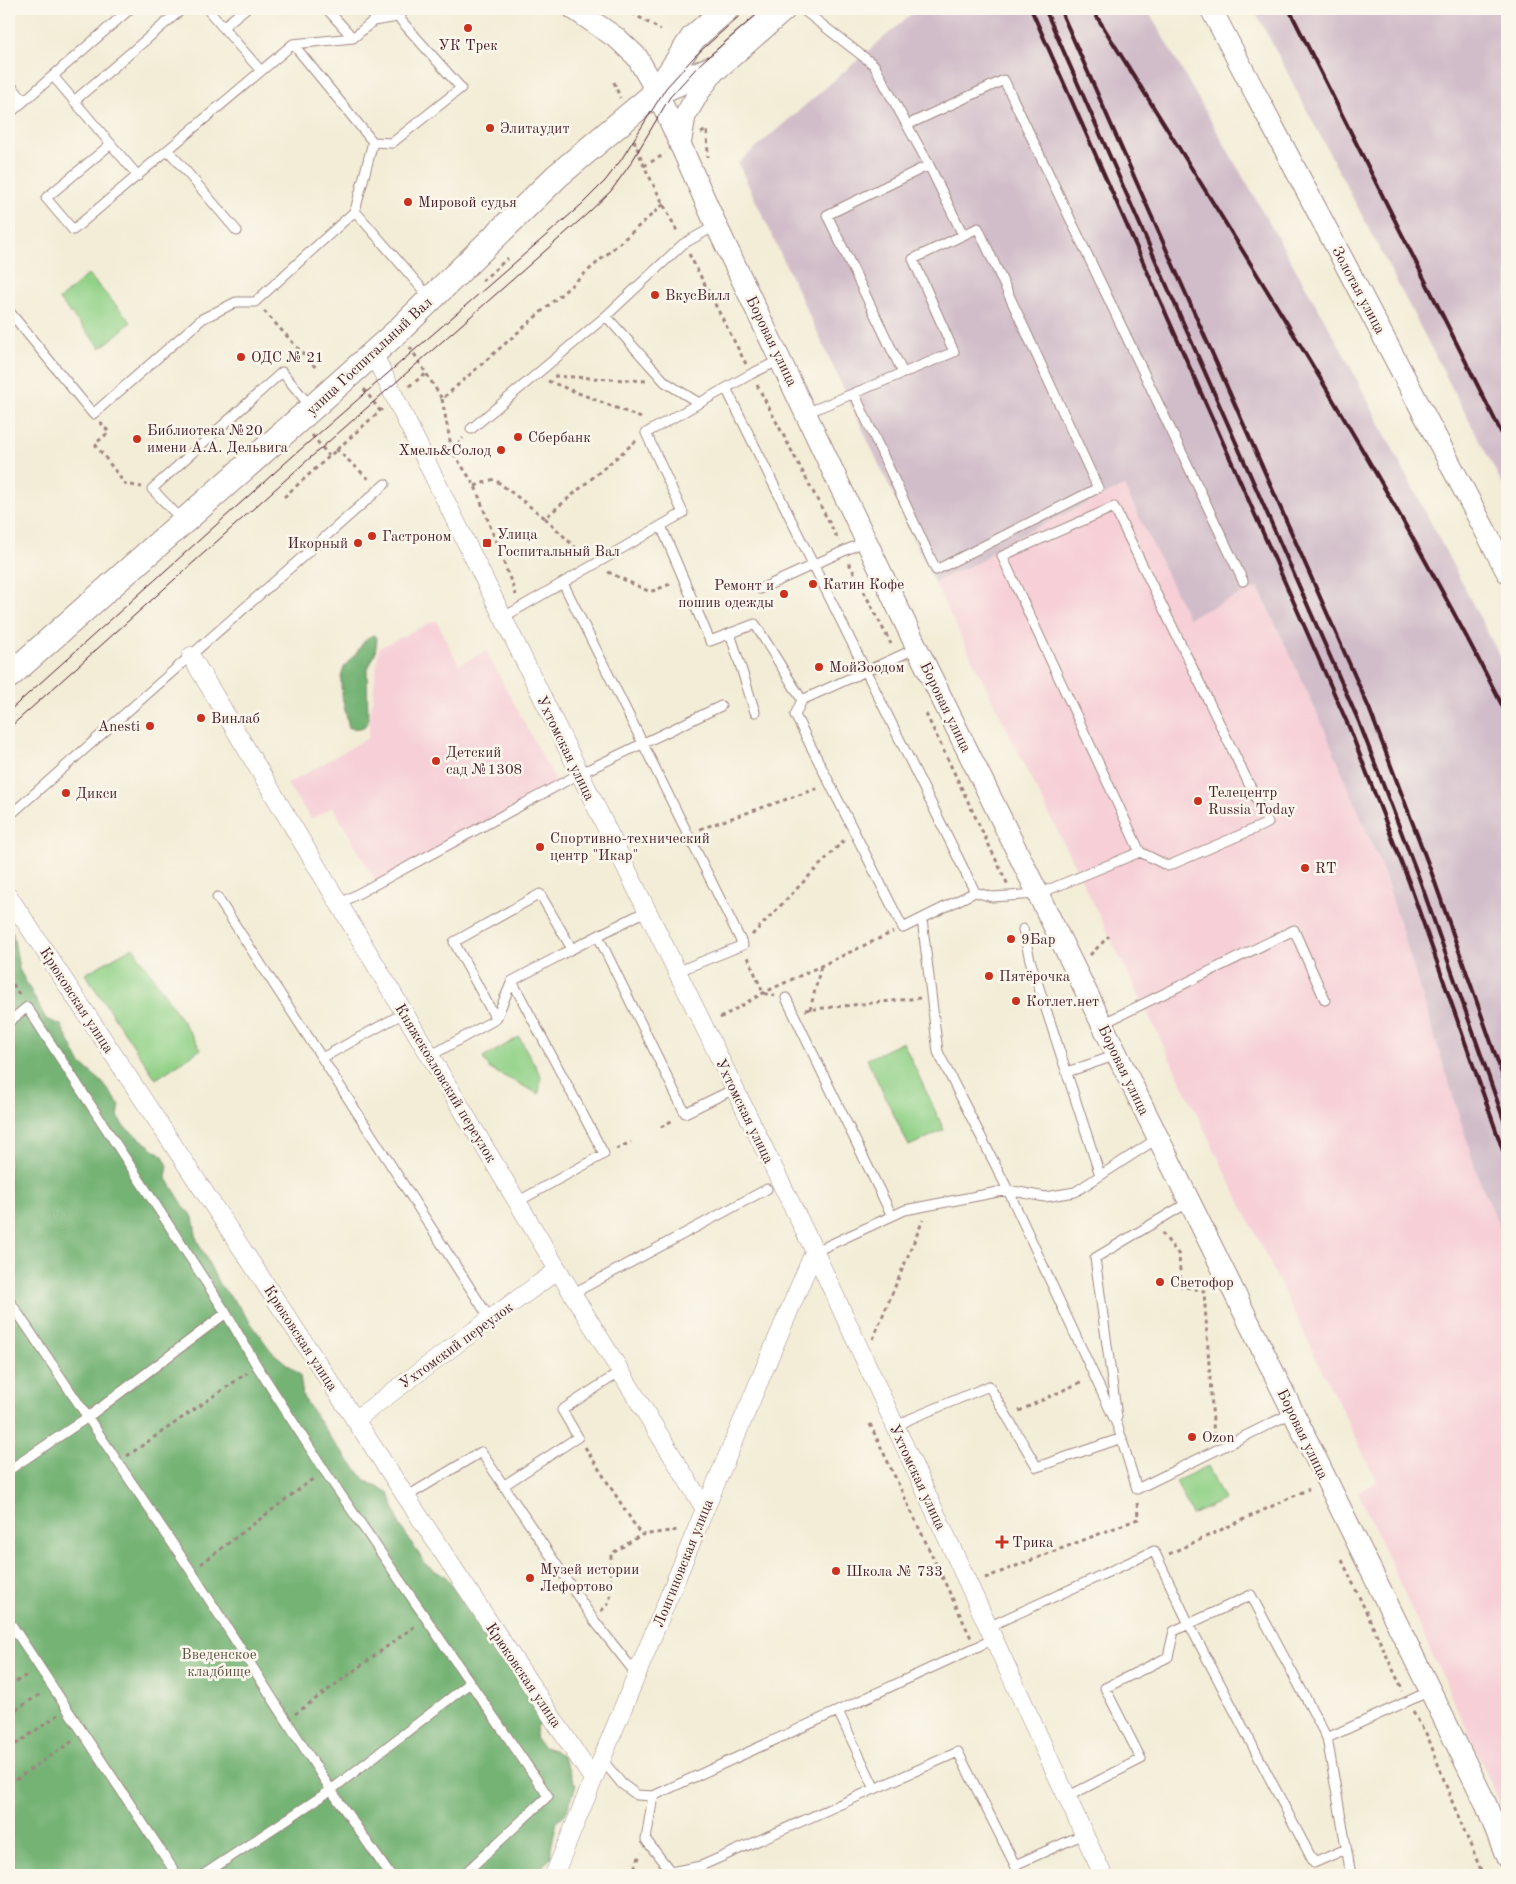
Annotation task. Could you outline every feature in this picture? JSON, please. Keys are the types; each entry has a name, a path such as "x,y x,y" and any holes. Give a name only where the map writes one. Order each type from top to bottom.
{"main road":[{"name":"улица Госпитальный Вал","path":"657,92 692,38 726,9"},
{"name":"улица Госпитальный Вал","path":"9,676 184,522 315,418 373,353 557,176 657,92 718,66 783,9"}],"street":[{"name":"Боровая улица","path":"574,9 618,39 637,58 657,92 716,226 917,648 1430,1691 1484,1802 1507,1858"},
{"name":"Золотая улица","path":"1212,9 1507,572"},
{"path":"680,145 685,116 699,92 718,66"},
{"name":"Ухтомская улица","path":"373,353 814,1252 1103,1875"},
{"name":"Княжекозловский переулок","path":"191,656 572,1294 705,1510"},
{"name":"Крюковская улица","path":"9,897 593,1779"},
{"name":"Лонгиновская улица","path":"554,1875 814,1252"},
{"name":"Ухтомский переулок","path":"355,1420 558,1270"}],"lane":[{"path":"9,114 130,9"},
{"path":"74,101 182,9"},
{"path":"207,9 261,71"},
{"path":"223,27 244,9"},
{"path":"327,9 353,38"},
{"path":"111,144 46,198 73,230 293,44 353,38 373,21 398,17 406,9"},
{"path":"802,9 874,65 929,165 963,235"},
{"path":"293,44 373,142 392,143 461,88 398,17"},
{"path":"53,76 138,176"},
{"path":"907,124 1004,80 1244,581"},
{"path":"9,83 24,102"},
{"path":"9,312 93,414 202,319 236,302 255,302 355,211 373,142"},
{"path":"168,150 237,232"},
{"path":"903,372 827,215 929,165"},
{"path":"355,211 431,299"},
{"path":"471,429 533,375 606,316 683,244 716,226"},
{"path":"806,413 903,372 954,352 913,259 978,228 1098,488 936,570 854,393"},
{"path":"606,316 665,382 699,403"},
{"path":"502,618 683,513 646,433 726,388 781,360"},
{"path":"184,522 152,489 282,372 315,418"},
{"path":"726,388 975,892"},
{"path":"9,816 383,487"},
{"path":"917,648 802,700 795,715 903,928 975,892 992,897 1038,894 1140,852 1168,866 1268,823 1114,507 1002,556 1140,852"},
{"path":"661,526 710,641 754,624 802,700"},
{"path":"760,589 866,541"},
{"path":"563,583 743,945 676,972"},
{"path":"730,633 755,712"},
{"path":"339,904 579,774 721,706"},
{"path":"496,1019 454,942 540,894 572,949"},
{"path":"218,897 490,1319"},
{"path":"430,1056 496,1019 512,981 646,911"},
{"path":"922,919 938,1052 1008,1190 1118,1427 1137,1489 1292,1413"},
{"path":"1024,929 1030,960 1100,1175"},
{"path":"1102,1024 1294,930 1325,1000"},
{"path":"598,936 685,1113 734,1089"},
{"path":"512,981 604,1154 517,1202"},
{"path":"786,998 892,1216"},
{"path":"9,1022 27,1007 226,1313 324,1470 548,1796 463,1875"},
{"path":"322,1058 404,1013"},
{"path":"1067,1072 1117,1055"},
{"path":"814,1252 905,1210 1008,1190 1045,1197 1075,1192 1158,1138"},
{"path":"572,1294 767,1189"},
{"path":"1118,1427 1095,1258 1189,1202"},
{"path":"9,1300 191,1572 331,1790 390,1875"},
{"path":"9,1470 88,1417 226,1313"},
{"path":"504,1486 578,1437 562,1410 620,1372"},
{"path":"896,1427 910,1419 989,1386 1037,1467 1122,1438"},
{"path":"406,1497 481,1452 594,1619 637,1675"},
{"path":"602,1760 622,1784 636,1795 653,1796 838,1711 1154,1551 1189,1624 1314,1864 1346,1849"},
{"path":"1067,1797 1141,1759 1105,1688 1168,1656 1174,1631 1251,1595 1326,1738 1350,1875"},
{"path":"9,1622 177,1875"},
{"path":"203,1875 331,1790 470,1684"},
{"path":"1326,1738 1430,1691"},
{"path":"838,1711 875,1789"},
{"path":"653,1796 646,1840 670,1873 701,1866 958,1752 1019,1875"},
{"path":"1015,1865 1084,1834"}],"path":[{"path":"625,9 661,30"},
{"path":"410,346 442,400 664,204"},
{"path":"255,302 317,369"},
{"path":"409,386 426,374"},
{"path":"533,375 665,382"},
{"path":"533,375 660,425"},
{"path":"358,394 364,389 380,411"},
{"path":"284,497 384,407"},
{"path":"93,414 109,432 94,444 125,484 152,489"},
{"path":"315,418 311,434 329,456"},
{"path":"475,486 494,478 545,518 646,433"},
{"path":"336,449 383,487"},
{"path":"688,834 830,784"},
{"path":"763,993 743,945 853,830"},
{"path":"719,1019 763,993 903,928"},
{"path":"1086,960 1109,936"},
{"path":"803,1035 821,966"},
{"path":"9,977 27,1007"},
{"path":"763,993 786,998"},
{"path":"792,1011 931,996"},
{"path":"873,1340 929,1206"},
{"path":"1154,1223 1179,1255 1181,1286 1204,1291 1215,1451"},
{"path":"118,1462 258,1366"},
{"path":"1007,1416 1094,1376"},
{"path":"870,1424 949,1594"},
{"path":"578,1437 641,1535"},
{"path":"191,1572 324,1470"},
{"path":"984,1578 1138,1519 1137,1489"},
{"path":"594,1619 610,1602 611,1554 641,1535 679,1530"},
{"path":"286,1720 426,1618"},
{"path":"9,1686 39,1667"},
{"path":"9,1714 52,1687"},
{"path":"1407,1701 1428,1737 1483,1875"},
{"path":"9,1749 67,1709"},
{"path":"9,1784 83,1734"},
{"path":"631,1875 646,1840"}],"shaded area":[{"path":"917,9 1147,9 1339,345 1507,670 1507,1244 1478,1177 1385,876 1323,726 1258,587 1188,618 1124,486 1000,545 983,560 934,582 738,163"},
{"path":"1254,9 1507,9 1507,493"},
{"path":"1125,486 1188,618 1258,587 1323,726 1385,876 1478,1177 1507,1244 1507,1818 1358,1492 1377,1482 934,582 983,560 1000,545"},
{"name":"Детский сад №1308","path":"436,620 459,665 486,651 561,791 379,887 333,807 311,819 287,784 368,738 379,648"}],"green space":[{"path":"88,274 131,322 101,348 59,300"},
{"path":"374,635 377,639 375,654 367,671 368,721 361,728 349,728 343,699 341,676 346,665 364,641"},
{"name":"Введенское кладбище","path":"9,927 13,934 19,969 46,1019 61,1025 80,1063 102,1082 120,1105 118,1116 123,1126 163,1156 168,1166 166,1177 185,1208 193,1217 197,1240 219,1284 237,1304 271,1351 300,1375 303,1397 331,1439 366,1481 389,1493 400,1526 427,1566 446,1577 475,1622 505,1661 544,1718 537,1727 535,1738 544,1747 554,1750 563,1757 576,1786 566,1813 557,1822 551,1848 551,1858 533,1875 9,1875"},
{"path":"133,947 201,1049 156,1079 85,974"},
{"path":"519,1037 541,1076 539,1094 490,1069 483,1058"},
{"path":"903,1042 944,1130 909,1146 867,1059"},
{"path":"1208,1466 1224,1500 1192,1515 1176,1481"}],"tram line":[{"path":"9,711 293,456 581,205 605,181 621,160 666,88 695,56 747,9"},
{"path":"9,728 302,465 587,214 611,191 631,163 670,97 701,63 763,9"}],"railway":[{"path":"1031,9 1349,727 1409,882 1507,1162"},
{"path":"1045,9 1359,722 1419,878 1507,1129"},
{"path":"1060,9 1369,708 1432,874 1507,1088"},
{"path":"1092,9 1255,270 1360,446 1411,534 1507,715"},
{"path":"1289,9 1507,444"}],"place":[{"name":"УК Трек","path":"468,28"},
{"name":"Элитаудит","path":"490,128"},
{"name":"Мировой судья","path":"408,202"},
{"name":"ВкусВилл","path":"655,295"},
{"name":"ОДС № 21","path":"241,357"},
{"name":"Сбербанк","path":"518,437"},
{"name":"Библиотека №20 имени А.А. Дельвига","path":"137,439"},
{"name":"Хмель&Солод","path":"501,450"},
{"name":"Гастроном","path":"372,536"},
{"name":"Икорный","path":"358,543"},
{"name":"Улица Госпитальный Вал","path":"487,543"},
{"name":"Катин Кофе","path":"813,584"},
{"name":"Ремонт и пошив одежды","path":"784,594"},
{"name":"МойЗоодом","path":"819,667"},
{"name":"Винлаб","path":"201,718"},
{"name":"Anesti","path":"150,726"},
{"name":"Детский сад №1308","path":"436,761"},
{"name":"Дикси","path":"66,793"},
{"name":"Телецентр Russia Today","path":"1198,801"},
{"name":"Спортивно-технический центр \"Икар\"","path":"540,847"},
{"name":"RT","path":"1305,868"},
{"name":"9Бар","path":"1011,939"},
{"name":"Пятёрочка","path":"989,976"},
{"name":"Котлет.нет","path":"1016,1001"},
{"name":"Светофор","path":"1160,1282"},
{"name":"Ozon","path":"1192,1437"},
{"name":"Трика","path":"1002,1542"},
{"name":"Школа № 733","path":"836,1571"},
{"name":"Музей истории Лефортово","path":"530,1578"}]}
